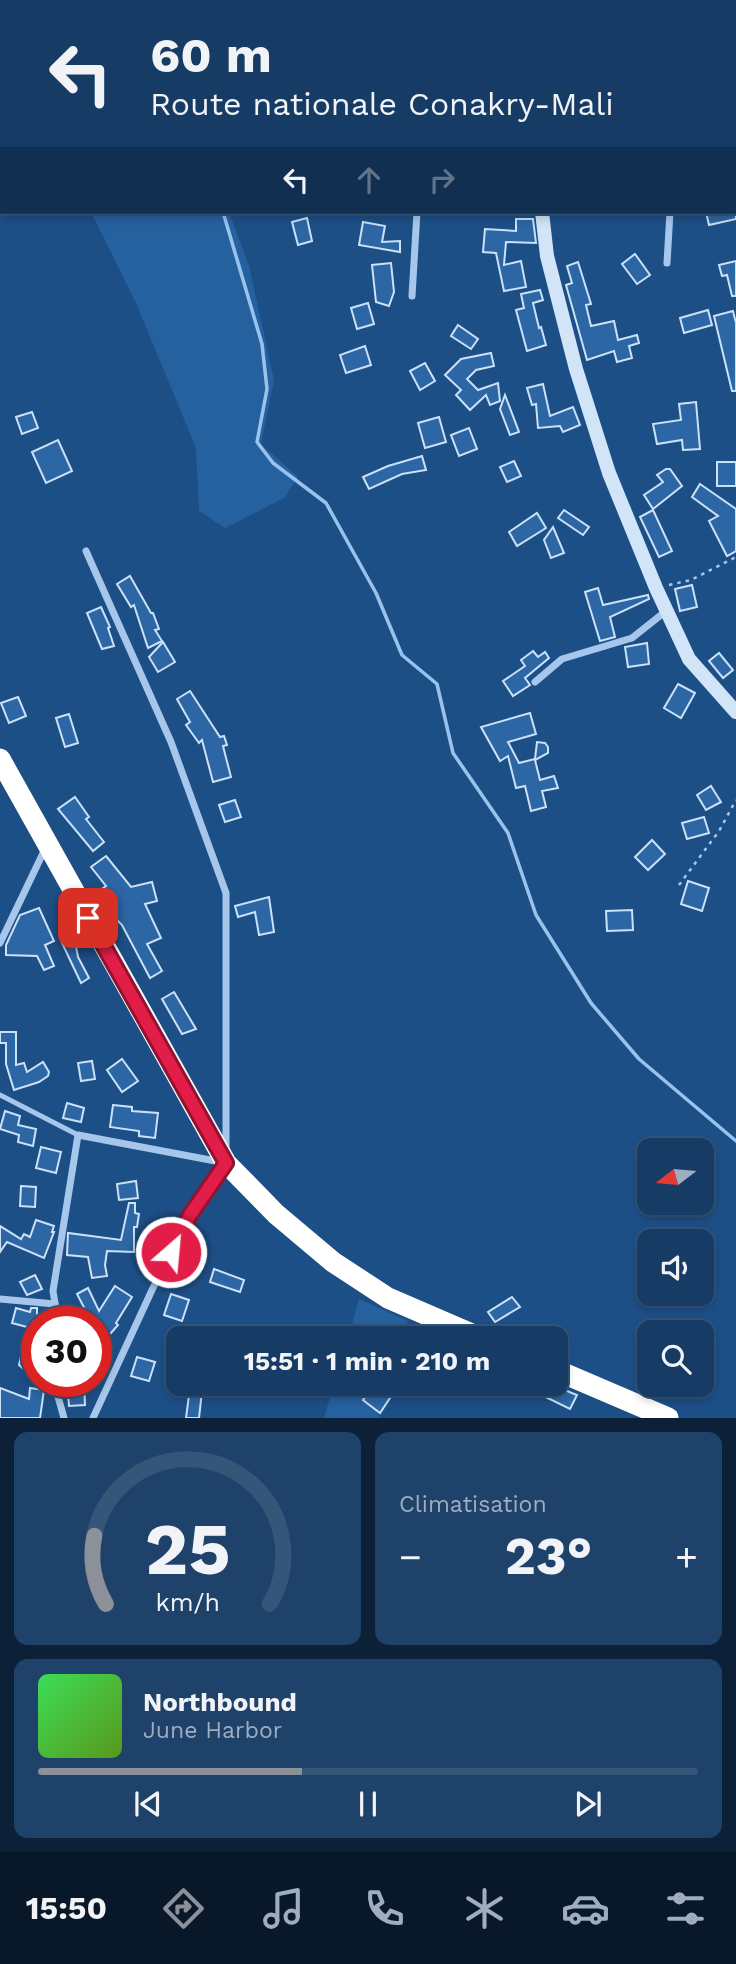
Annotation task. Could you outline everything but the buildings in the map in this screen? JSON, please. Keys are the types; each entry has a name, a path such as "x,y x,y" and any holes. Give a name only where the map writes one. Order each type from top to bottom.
{"highway":[{"path":"0,759 226,1163 276,1214 333,1262 388,1298 453,1326"},
{"path":"568,1375 663,1417"}],"street":[{"path":"412,296 417,214"},
{"path":"542,214 547,256 576,369 609,473 656,588 689,659 736,712"},
{"path":"667,263 670,214"},
{"path":"86,551 171,742 226,893 226,1163 185,1226 152,1290 93,1418"},
{"path":"535,682 562,659 632,638 667,611"},
{"path":"0,943 47,845"},
{"path":"0,1299 55,1304 53,1291 78,1135 226,1163"},
{"path":"58,1397 64,1418"}],"lane":[{"path":"0,1095 78,1135"}],"path":[{"path":"656,588 691,580 736,557"},
{"path":"679,885 719,831 736,800"}],"shaded area":[{"path":"92,214 230,214 249,266 274,380 261,444 298,477 284,498 225,528 199,511 196,448 136,303"},
{"path":"359,1299 408,1321 407,1326 352,1326"},
{"path":"330,1396 368,1396 380,1418 324,1418"}],"waterway":[{"path":"224,214 262,344 267,389 257,442 273,463 326,503 376,593 402,655 437,684 453,753 508,833 536,915 591,1003 639,1059 736,1141"}],"route":[{"path":"88,918 226,1163 190,1215 171,1252"}]}
